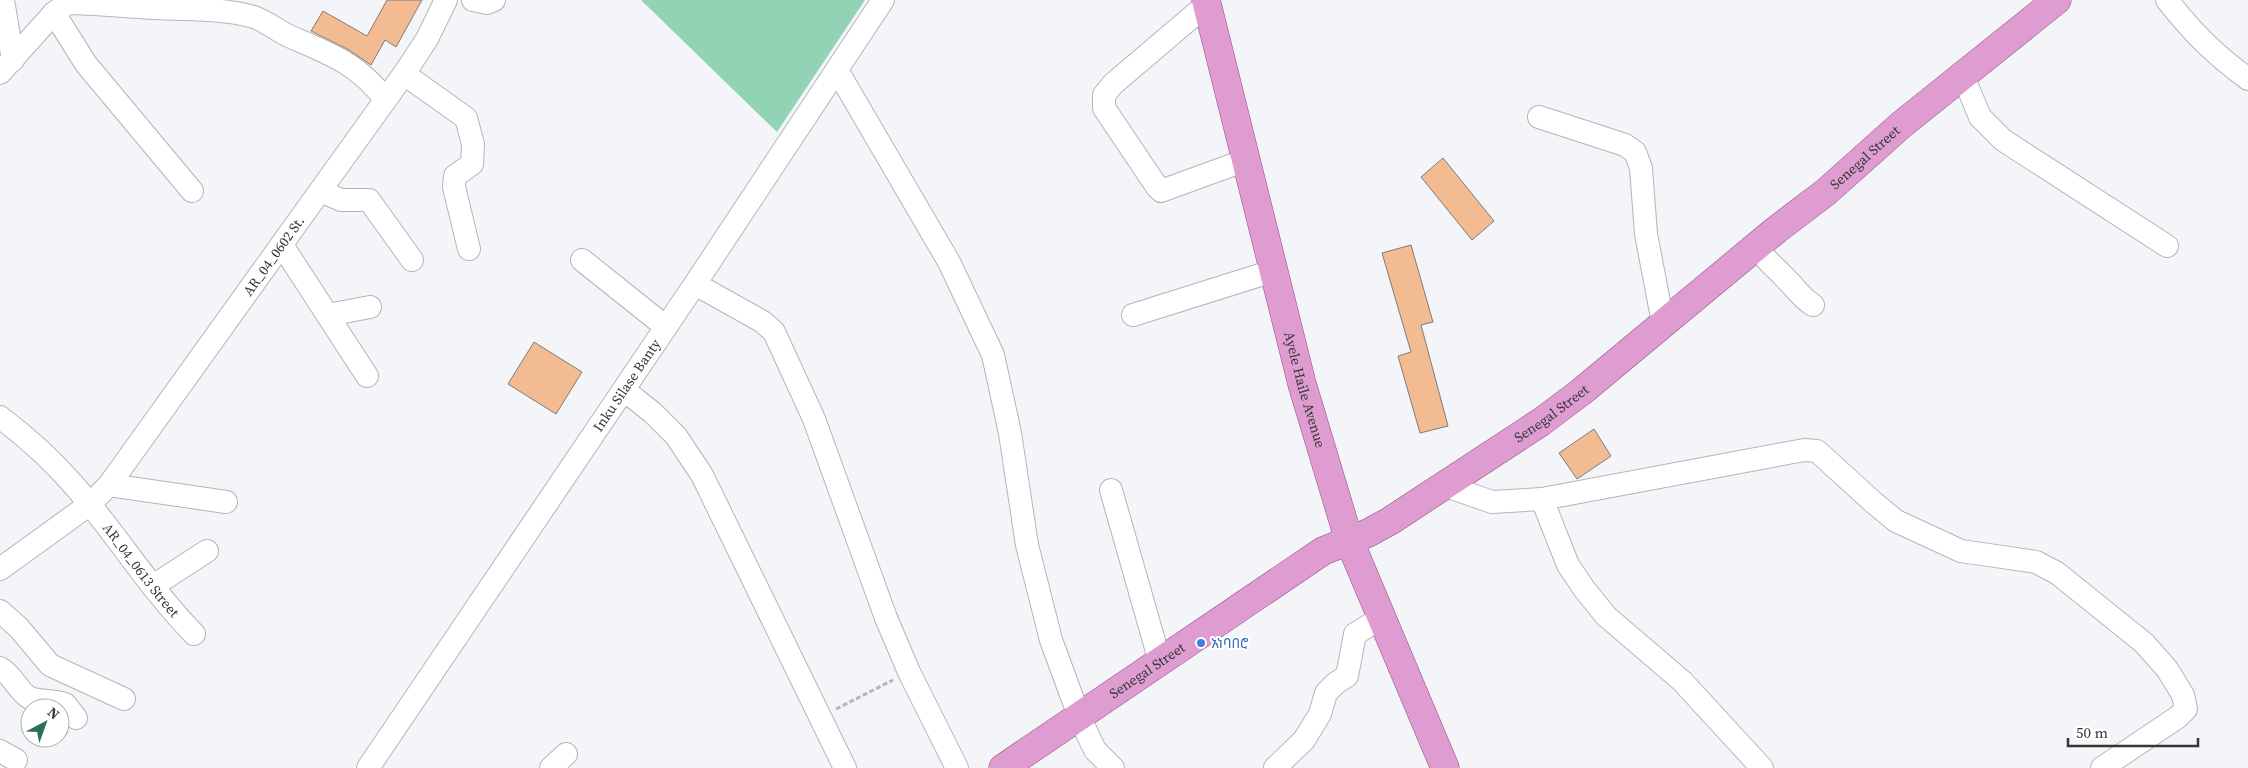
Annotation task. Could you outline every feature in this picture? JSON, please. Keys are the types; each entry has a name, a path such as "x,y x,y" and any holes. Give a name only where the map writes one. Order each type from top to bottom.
{"main road":[{"name":"Senegal Street","path":"1003,768 1323,551 1390,521 1446,486 1554,412 1826,192 1901,126 2057,0"},
{"name":"Ayele Haile Avenue","path":"1206,2 1302,384 1349,540 1383,616 1445,768"}],"street":[{"path":"3,0 6,67"},
{"name":"AR_04_0602 St.","path":"0,569 90,504 109,484 404,74 427,39 446,0"},
{"path":"473,0 486,3 494,0"},
{"name":"Inku Silase Banty","path":"368,768 624,390 883,0"},
{"path":"2167,0 2191,31 2215,54 2248,79"},
{"path":"1206,2 1113,84 1104,95 1104,108 1161,191 1246,160"},
{"path":"6,67 65,6 200,9 254,17 352,66 370,80 385,99"},
{"path":"65,6 86,64 192,191"},
{"path":"838,70 949,262 993,355 1010,433 1030,555 1050,640 1094,750 1113,768"},
{"path":"404,74 466,118 473,144 472,164 454,176 454,187 469,249"},
{"path":"1963,76 1980,117 2003,140 2167,246"},
{"path":"1539,118 1625,145 1635,152 1640,168 1646,234 1663,323"},
{"path":"321,191 341,200 369,200 412,260"},
{"path":"282,245 367,376"},
{"path":"1757,247 1764,257 1789,281 1799,296 1813,305"},
{"path":"582,260 666,327"},
{"path":"1133,315 1273,271"},
{"path":"695,284 763,322 774,332 814,419 886,618 909,672 957,768"},
{"path":"328,315 370,307"},
{"path":"624,390 653,413 676,436 702,474 845,768"},
{"name":"AR_04_0613 Street","path":"0,417 17,430 64,475 90,504 174,613 194,634"},
{"path":"1446,486 1492,502 1542,499 1804,450 1817,450 1873,502 1896,520 1961,551 2036,562 2057,573 2144,643 2167,669 2183,695 2186,709 2178,717 2102,768"},
{"path":"109,484 226,502"},
{"path":"1111,490 1160,662"},
{"path":"1542,499 1568,565 1590,597 1606,616 1682,681 1762,768"},
{"path":"153,586 207,551"},
{"path":"0,611 19,628 50,665 124,699"},
{"path":"1275,768 1304,740 1320,714 1326,694 1336,683 1347,676 1355,634 1383,616"},
{"path":"0,668 11,675 25,694 32,698 65,704 76,718"}],"path":[{"path":"819,717 909,672"}],"green space":[{"path":"641,0 865,0 777,132"}],"building":[{"path":"387,0 422,0 396,47 385,40 371,65 349,50 311,31 323,11 367,36"},
{"path":"1443,158 1494,221 1472,240 1421,177"},
{"path":"1411,245 1433,322 1421,325 1448,426 1420,433 1398,356 1411,352 1382,253"},
{"path":"534,342 582,372 556,414 508,384"},
{"path":"1594,429 1611,456 1577,479 1559,453"}],"place":[{"name":"አነባበሮ","path":"1201,643"}]}
